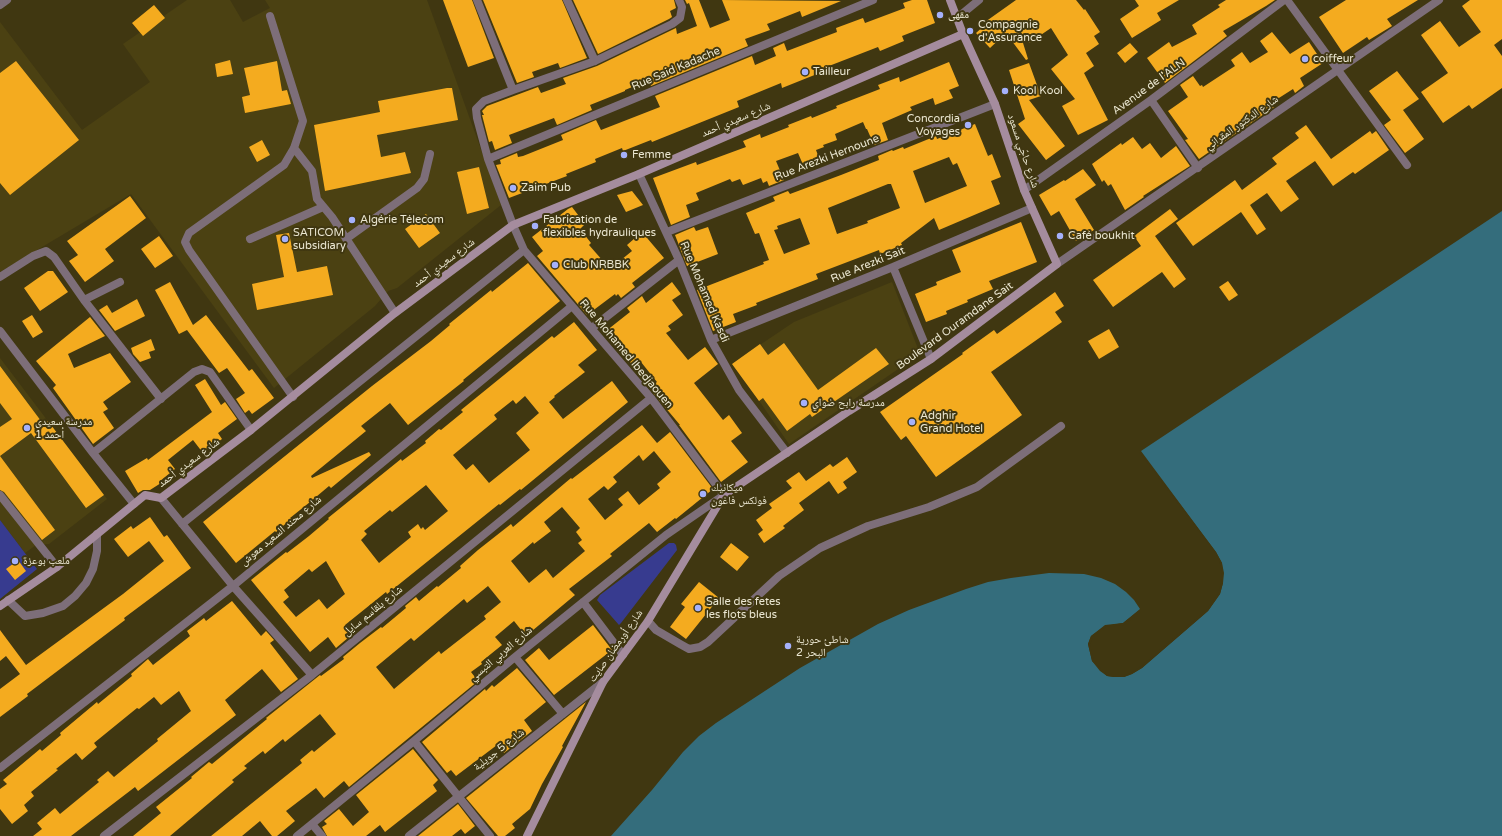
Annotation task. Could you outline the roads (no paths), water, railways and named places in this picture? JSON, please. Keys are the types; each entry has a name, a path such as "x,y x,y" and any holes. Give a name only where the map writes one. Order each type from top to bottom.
{"street":[{"path":"0,5 7,0"},
{"path":"477,0 513,90 595,61 672,24 680,18 682,7 679,0"},
{"path":"567,0 595,61"},
{"name":"Rue Said Kadache","path":"488,159 873,0"},
{"name":"شارع حاجّي مسعود","path":"950,0 963,34 995,104 1024,190 1057,264"},
{"path":"957,18 979,0"},
{"path":"1286,0 1407,164"},
{"name":"Avenue de l'ALN","path":"1024,190 1151,100 1286,0"},
{"name":"شارع الدكتور المقراني","path":"1057,264 1439,0"},
{"path":"270,16 303,121 294,148 284,165 189,233 185,242 189,250 292,397"},
{"name":"شارع سعيدي أحمد","path":"0,606 57,567 145,495 161,498 251,430 395,313 513,226 639,174 963,34"},
{"name":"Rue Mohamed Ibedjaouen","path":"513,90 484,101 476,109 488,159 513,226 524,250 592,328 650,398 724,496"},
{"path":"1151,100 1198,168"},
{"name":"Rue Arezki Hernoune","path":"667,232 995,104"},
{"path":"294,148 312,171 317,199 346,239 395,313"},
{"path":"346,239 417,188 424,179 430,154"},
{"name":"Rue Mohamed Kasdi","path":"639,174 667,232 711,340 739,390 787,453"},
{"path":"250,239 323,207"},
{"name":"Rue Arezki Sait","path":"711,340 893,268 1032,208"},
{"path":"182,524 524,250"},
{"path":"0,277 33,256 46,251 54,257 84,300 161,399"},
{"path":"592,328 679,260"},
{"name":"Boulevard Ouramdane Sait","path":"724,496 849,411 931,359 1057,264"},
{"path":"893,268 931,359"},
{"path":"84,300 120,282"},
{"name":"شارع محند السعيد معوش","path":"0,768 233,586 572,306"},
{"path":"0,331 134,504"},
{"path":"93,453 194,372 202,369 210,372 251,430"},
{"name":"شارع بلقاسم سايل","path":"104,836 312,675 650,398"},
{"path":"648,621 656,630 689,649 700,647 708,642 779,576 820,548 868,526 929,508 977,487 1061,426"},
{"path":"0,495 57,567"},
{"name":"شارع العربي التبسي","path":"297,836 666,535 724,496"},
{"name":"شارع أورمضان صايت","path":"527,836 603,682 648,621 724,496"},
{"path":"161,498 233,586 312,675"},
{"path":"8,600 25,616 43,613 63,606 75,596 93,569 97,534"},
{"path":"583,602 623,655"},
{"path":"515,657 563,714"},
{"name":"شارع 5 جويلية","path":"409,836 603,682"},
{"path":"414,742 490,836"},
{"path":"312,824 322,836"}],"water":[{"path":"1502,211 1502,836 611,836 683,752 699,736 716,723 800,668 878,624 909,610 988,582 1049,573 1084,574 1101,578 1115,584 1134,600 1140,609 1123,623 1105,625 1091,636 1088,644 1092,661 1107,676 1114,677 1124,677 1142,668 1208,611 1220,594 1223,583 1222,563 1216,552 1141,451"}],"place":[{"name":"مقهى","path":"940,15"},
{"name":"Compagnie d'Assurance","path":"970,31"},
{"name":"coiffeur","path":"1305,59"},
{"name":"Tailleur","path":"805,72"},
{"name":"Kool Kool","path":"1005,91"},
{"name":"Concordia Voyages","path":"968,125"},
{"name":"Femme","path":"624,155"},
{"name":"Zaim Pub","path":"513,188"},
{"name":"Algérie Télecom","path":"352,220"},
{"name":"Fabrication de flexibles hydrauliques","path":"535,226"},
{"name":"Café boukhit","path":"1060,236"},
{"name":"SATICOM subsidiary","path":"285,239"},
{"name":"Club NRBBK","path":"555,265"},
{"name":"مدرسة رابح ضواي","path":"804,403"},
{"name":"Adghir Grand Hotel","path":"912,422"},
{"name":"مدرسة سعيدي أحمد 1","path":"27,428"},
{"name":"ميكانيك فولكس فاغون","path":"703,494"},
{"name":"ملعب بوعزة","path":"15,561"},
{"name":"Salle des fetes les flots bleus","path":"698,608"},
{"name":"شاطئ حورية البحر 2","path":"788,646"}]}
